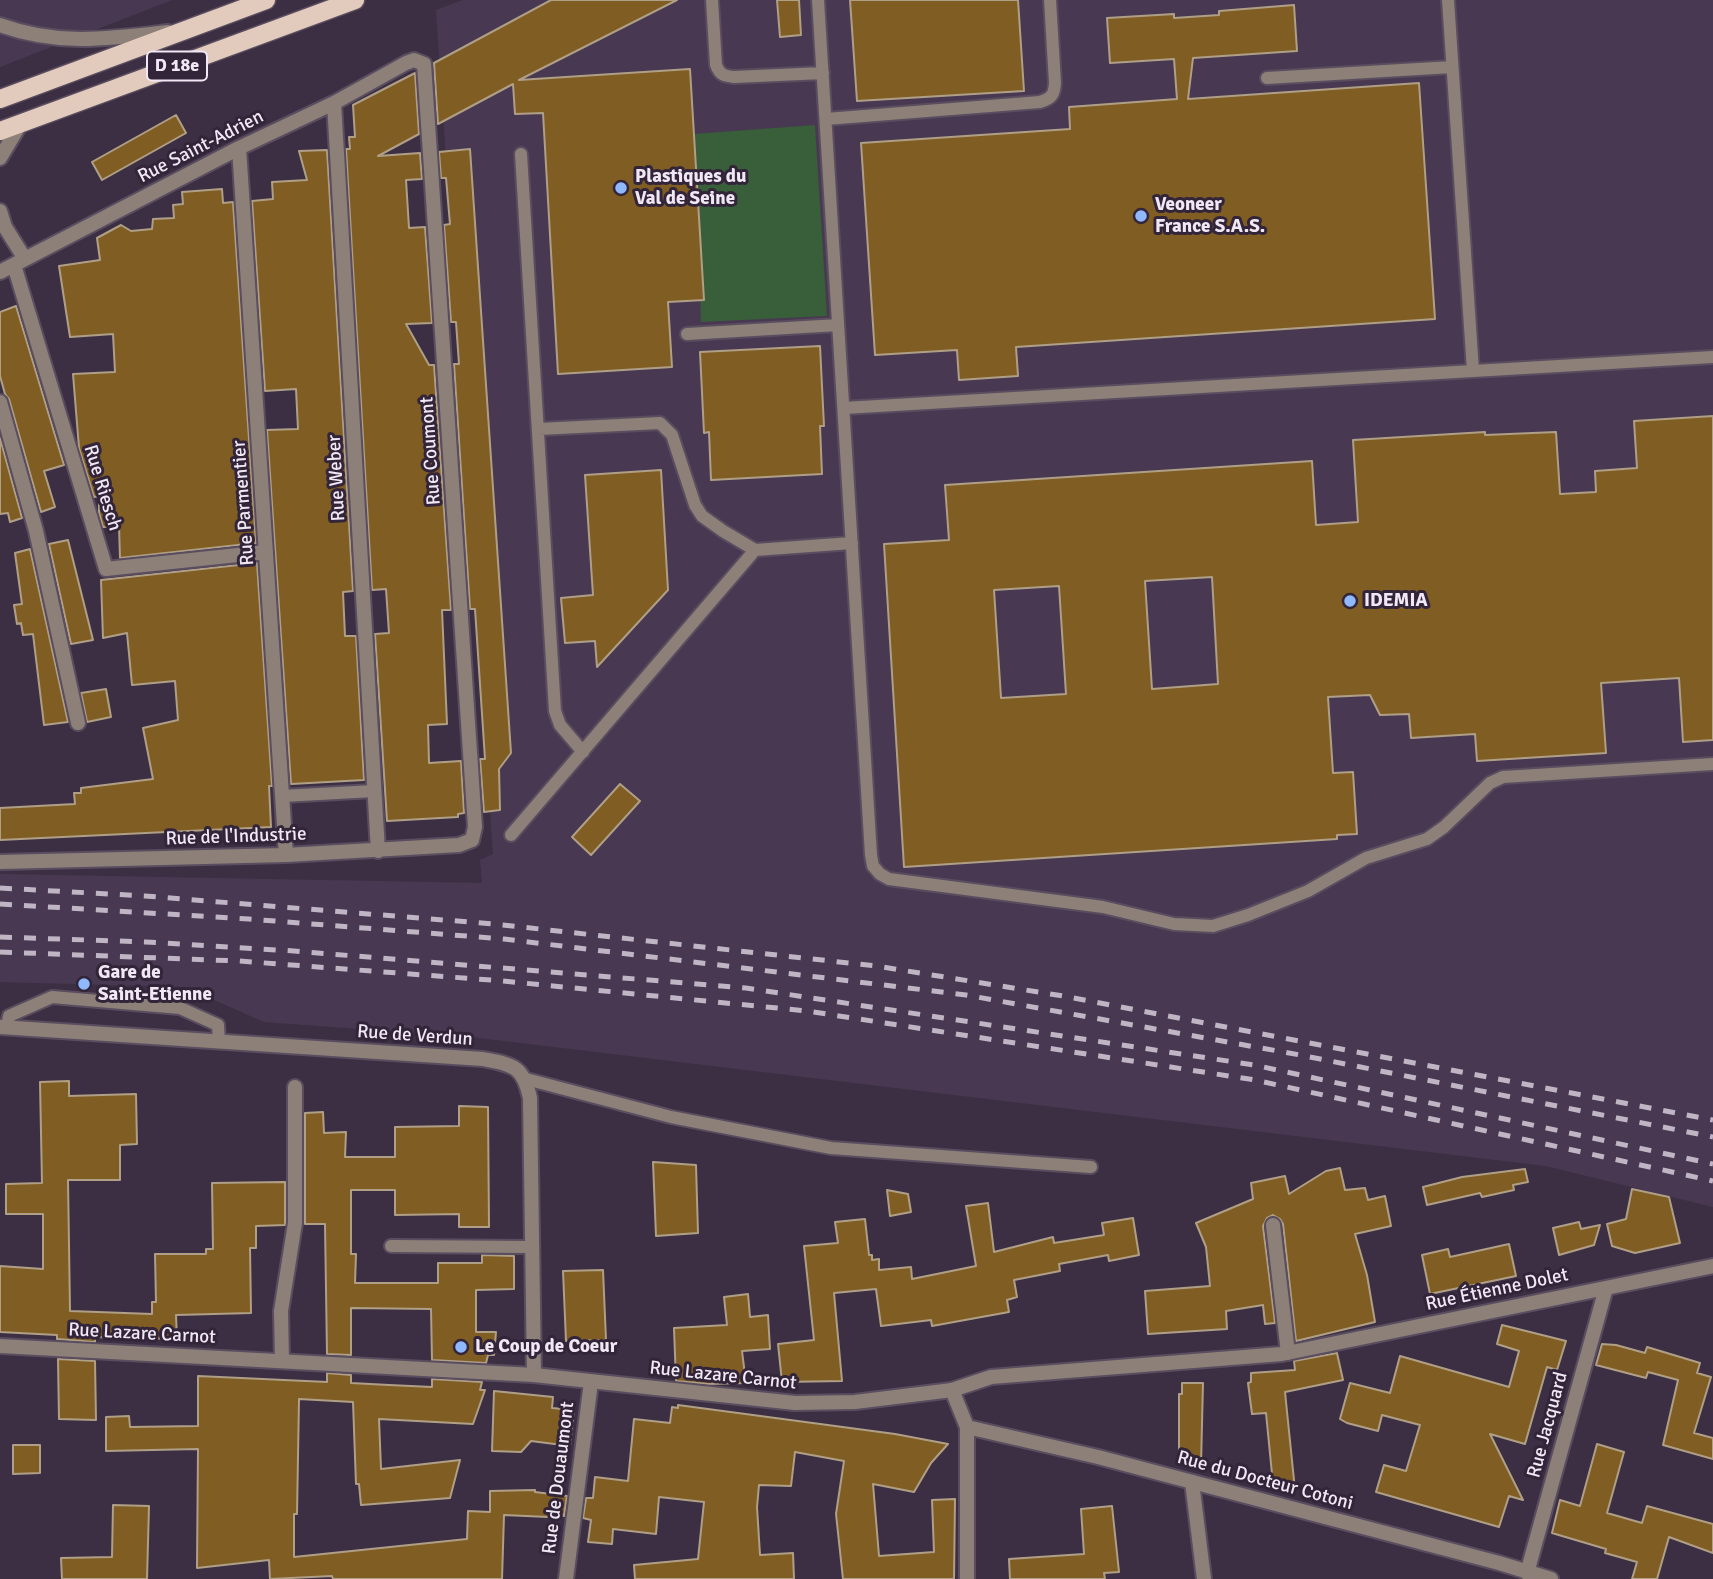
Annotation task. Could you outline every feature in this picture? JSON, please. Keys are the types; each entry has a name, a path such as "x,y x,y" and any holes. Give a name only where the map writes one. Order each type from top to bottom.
{"main road":[{"name":"D 18e","path":"0,99 266,0"},
{"name":"D 18e","path":"0,131 355,0"}],"street":[{"path":"0,25 26,34 69,40 100,40 184,30"},
{"name":"Rue Saint-Adrien","path":"0,272 239,148 334,103 406,63 420,61"},
{"name":"Rue Coumont","path":"420,61 426,71 475,827 472,840"},
{"name":"Rue Weber","path":"334,103 378,851"},
{"path":"0,158 21,123"},
{"name":"Rue Parmentier","path":"239,148 286,855"},
{"path":"0,211 20,262"},
{"name":"Rue Riesch","path":"20,262 106,569 266,552"},
{"path":"0,402 36,531 78,723"},
{"name":"Rue de l'Industrie","path":"0,862 378,851 460,845 472,840"},
{"name":"Rue de Verdun","path":"4,1027 483,1059 513,1065 526,1079"},
{"path":"526,1079 530,1098 534,1375"},
{"path":"282,1361 281,1311 295,1223 295,1087"},
{"path":"1273,1225 1288,1353"},
{"name":"Rue Étienne Dolet","path":"952,1390 991,1377 1288,1353 1713,1266"},
{"name":"Rue Jacquard","path":"1527,1573 1606,1288"},
{"name":"Rue Lazare Carnot","path":"0,1346 534,1375 795,1403 855,1402 952,1390"},
{"name":"Rue de Douaumont","path":"566,1579 591,1382"},
{"path":"952,1390 967,1427 967,1579"},
{"name":"Rue du Docteur Cotoni","path":"967,1427 1098,1457 1499,1563 1550,1579"},
{"path":"1192,1482 1204,1579"}],"lane":[{"path":"712,0 718,73 734,77 823,73"},
{"path":"818,0 871,855 873,866 880,874 889,879 1103,907 1174,924 1213,926 1308,891 1366,858 1427,839 1444,827 1490,783 1503,777 1713,764"},
{"path":"826,119 1050,99 1055,83 1050,0"},
{"path":"1448,0 1473,371"},
{"path":"1267,78 1452,67"},
{"path":"521,154 555,711 560,725 583,752"},
{"path":"687,334 838,325"},
{"path":"844,408 1713,357"},
{"path":"539,429 660,423 672,435 688,489 702,516 755,550 852,543"},
{"path":"511,835 755,550"},
{"path":"282,796 374,791"},
{"path":"4,1027 9,1016 52,997 180,1008 218,1025 219,1042"},
{"path":"526,1079 671,1116 831,1148 1091,1167"},
{"path":"391,1246 531,1247"}],"shaded area":[{"path":"0,0 172,0 0,67"},
{"path":"463,0 1713,0 1713,1207 1546,1166 471,1037 264,1022 185,987 0,982 0,874 482,883 480,860 493,854 436,10"}],"green space":[{"path":"815,125 827,316 701,322 694,134"}],"building":[{"path":"551,0 677,0 519,80 690,69 704,300 668,302 672,367 558,374 543,113 515,114 513,84 438,124 434,63"},
{"path":"777,0 799,0 801,35 780,37"},
{"path":"850,0 1018,0 1024,91 857,101"},
{"path":"1294,5 1297,51 1193,58 1188,99 1419,83 1435,319 1016,347 1018,376 959,380 957,350 875,355 861,143 1070,129 1069,107 1177,99 1174,59 1110,63 1107,18 1174,14 1174,18 1219,15 1219,11"},
{"path":"415,73 419,134 378,156 420,153 422,179 406,180 409,228 425,227 432,323 406,324 429,365 434,365 451,610 442,610 447,724 428,725 429,763 461,761 464,813 458,814 458,817 387,821 375,634 389,633 386,589 372,590 346,149 350,149 349,137 355,137 353,105"},
{"path":"176,115 186,133 102,180 92,162"},
{"path":"470,149 511,753 499,769 500,810 484,812 480,759 485,759 475,609 470,609 454,364 459,364 456,322 451,322 444,225 450,224 446,178 441,178 439,152"},
{"path":"327,150 353,591 343,592 345,636 356,636 364,780 291,784 267,430 298,429 296,389 265,391 252,201 273,199 272,182 307,180 299,151"},
{"path":"222,189 223,203 233,202 256,543 120,558 119,526 103,527 99,513 99,496 94,497 79,448 73,374 115,372 113,334 70,337 59,266 100,260 97,238 121,225 131,231 152,229 153,219 174,218 173,205 183,204 182,192"},
{"path":"16,306 64,465 44,471 55,507 41,512 0,376 0,312"},
{"path":"820,346 824,426 820,426 822,474 711,480 709,432 704,433 700,352"},
{"path":"1713,416 1713,740 1683,742 1679,678 1601,683 1606,753 1477,761 1475,734 1411,738 1409,714 1380,715 1370,695 1328,697 1333,773 1353,772 1357,834 1337,835 1337,839 904,867 884,544 949,540 945,485 1312,461 1316,525 1358,522 1353,440 1485,432 1485,435 1556,432 1560,494 1596,492 1595,471 1637,468 1634,421","holes":["1212,577 1218,684 1152,689 1145,581","1059,586 1066,694 1001,698 994,590"]},
{"path":"0,438 22,518 10,522 8,513 0,514"},
{"path":"661,470 668,590 597,667 595,641 565,643 561,598 593,595 585,475"},
{"path":"68,540 93,640 71,644 49,544"},
{"path":"30,549 68,722 44,725 33,634 23,635 21,623 17,624 14,605 22,604 15,553"},
{"path":"257,563 272,786 269,786 271,827 0,840 0,808 75,804 74,793 81,793 81,788 153,779 143,728 178,720 175,681 132,685 127,633 103,638 101,580"},
{"path":"106,689 111,717 87,722 81,693"},
{"path":"620,784 640,801 591,855 572,837"},
{"path":"69,1081 69,1096 136,1094 137,1144 120,1145 120,1180 68,1180 70,1311 152,1314 152,1302 156,1302 155,1254 206,1254 206,1249 213,1249 212,1183 285,1182 285,1225 256,1226 256,1248 250,1248 251,1313 176,1315 177,1339 95,1337 95,1342 57,1339 57,1335 0,1332 0,1266 43,1269 43,1214 6,1214 6,1184 42,1183 40,1082"},
{"path":"459,1106 488,1107 489,1227 459,1227 459,1214 395,1215 395,1190 351,1190 351,1254 356,1254 355,1283 438,1283 438,1263 482,1263 482,1255 514,1256 514,1289 476,1290 476,1332 496,1332 494,1355 488,1355 486,1363 432,1360 431,1309 351,1308 351,1355 327,1354 325,1224 305,1224 305,1113 323,1112 324,1133 346,1132 345,1157 395,1157 395,1127 459,1126"},
{"path":"653,1162 696,1165 698,1233 656,1236"},
{"path":"1340,1168 1345,1190 1365,1188 1368,1200 1385,1196 1391,1226 1355,1234 1367,1275 1375,1322 1296,1341 1283,1224 1273,1215 1267,1218 1263,1226 1275,1323 1265,1324 1263,1305 1226,1311 1227,1329 1148,1334 1145,1291 1210,1286 1206,1247 1196,1223 1253,1199 1251,1183 1285,1176 1289,1194 1326,1171"},
{"path":"1525,1169 1528,1182 1513,1185 1514,1190 1482,1197 1480,1193 1427,1205 1423,1187 1462,1177"},
{"path":"1632,1189 1669,1197 1680,1243 1635,1253 1612,1246 1607,1224 1626,1219"},
{"path":"887,1190 908,1194 911,1212 890,1216"},
{"path":"988,1203 994,1252 1053,1237 1054,1243 1104,1235 1102,1223 1133,1218 1139,1255 1109,1261 1108,1255 1059,1264 1060,1271 1014,1280 1017,1297 1007,1300 1009,1312 932,1326 931,1320 881,1326 876,1289 834,1293 842,1381 782,1382 778,1344 814,1340 804,1246 838,1243 835,1222 865,1219 869,1255 872,1255 872,1260 879,1259 879,1270 911,1267 912,1279 976,1266 966,1206"},
{"path":"1579,1222 1581,1229 1600,1225 1594,1245 1559,1255 1553,1228"},
{"path":"1509,1244 1516,1276 1430,1294 1422,1255 1448,1249 1450,1257"},
{"path":"603,1270 606,1340 566,1341 563,1271"},
{"path":"748,1294 750,1317 768,1315 770,1349 742,1351 746,1383 676,1381 674,1328 727,1325 724,1297"},
{"path":"1502,1325 1566,1341 1557,1370 1547,1367 1525,1444 1490,1434 1523,1500 1509,1496 1499,1527 1376,1492 1384,1465 1406,1471 1420,1425 1382,1415 1378,1431 1340,1419 1350,1383 1390,1393 1400,1356 1509,1387 1519,1351 1497,1344"},
{"path":"1602,1344 1645,1353 1647,1347 1700,1363 1697,1373 1711,1377 1694,1433 1713,1438 1713,1459 1663,1445 1678,1380 1648,1372 1646,1378 1596,1365"},
{"path":"1337,1353 1343,1380 1285,1392 1295,1490 1273,1484 1266,1413 1252,1414 1248,1383 1251,1382 1251,1373 1295,1370 1294,1361"},
{"path":"58,1359 95,1361 96,1420 59,1419"},
{"path":"327,1373 351,1375 351,1383 432,1387 432,1379 482,1382 480,1390 485,1390 473,1424 379,1419 381,1469 460,1460 450,1498 361,1505 359,1484 356,1484 353,1402 299,1399 294,1557 467,1539 468,1511 490,1512 490,1491 535,1490 567,1496 564,1516 548,1513 548,1517 504,1515 502,1579 333,1579 332,1576 270,1579 269,1560 197,1568 198,1449 106,1451 106,1417 129,1416 130,1427 198,1426 198,1376 327,1382"},
{"path":"1182,1383 1203,1383 1201,1465 1179,1460 1179,1394 1182,1394"},
{"path":"494,1391 553,1397 552,1408 574,1410 570,1446 531,1441 521,1452 492,1451"},
{"path":"678,1405 895,1434 948,1444 931,1463 914,1492 873,1484 879,1556 934,1552 932,1500 955,1499 954,1579 843,1579 836,1514 844,1461 795,1452 791,1486 759,1485 757,1507 760,1555 793,1553 794,1579 635,1579 634,1565 698,1559 704,1502 659,1497 656,1534 613,1529 612,1544 588,1542 591,1520 583,1518 586,1498 593,1498 595,1477 628,1481 634,1419 670,1423 672,1407 678,1408"},
{"path":"1597,1444 1624,1452 1607,1513 1642,1523 1647,1506 1713,1524 1713,1553 1669,1537 1657,1579 1632,1579 1637,1562 1605,1553 1606,1549 1552,1533 1560,1500 1580,1506"},
{"path":"13,1445 40,1445 40,1473 13,1474"},
{"path":"113,1505 149,1506 147,1579 62,1579 61,1558 112,1557"},
{"path":"1112,1506 1119,1572 1104,1573 1105,1579 1010,1579 1009,1559 1084,1554 1081,1509"}],"railway":[{"path":"0,888 145,896 494,924 876,966 1063,996 1713,1120"},
{"path":"0,904 249,919 504,939 966,995 1300,1055 1713,1137"},
{"path":"0,937 294,951 746,988 1254,1065 1713,1164"},
{"path":"0,952 239,961 503,981 807,1011 1255,1080 1713,1181"}],"place":[{"name":"Plastiques du Val de Seine","path":"621,188"},
{"name":"Veoneer France S.A.S.","path":"1141,216"},
{"name":"IDEMIA","path":"1350,601"},
{"name":"Gare de Saint-Etienne","path":"84,984"},
{"name":"Le Coup de Coeur","path":"461,1347"}]}
